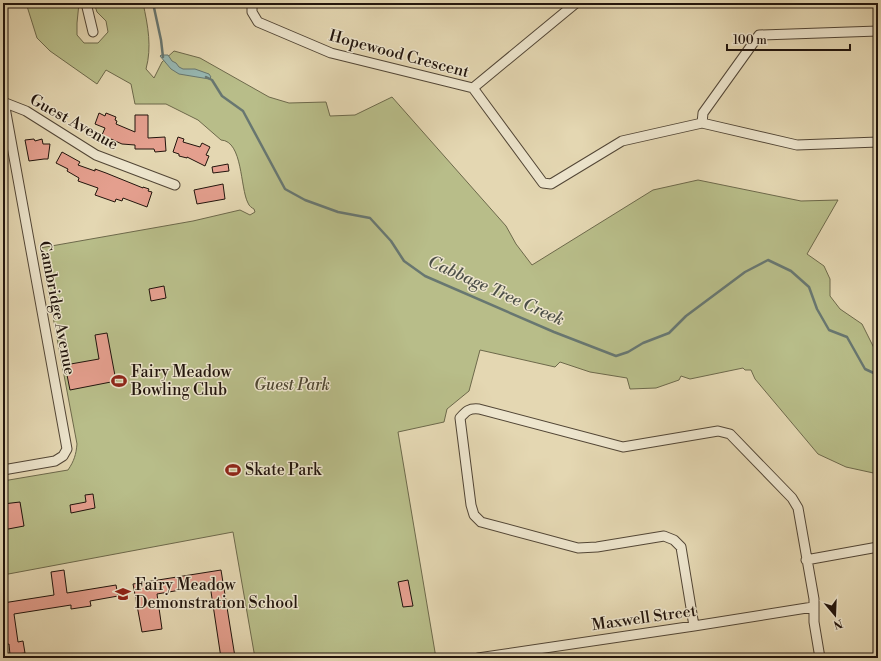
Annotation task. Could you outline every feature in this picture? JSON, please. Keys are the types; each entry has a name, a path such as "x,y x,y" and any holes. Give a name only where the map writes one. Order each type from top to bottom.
{"street":[{"path":"86,3 93,32"},
{"name":"Hopewood Crescent","path":"252,3 252,12 258,22 331,54 473,88 576,3"},
{"path":"702,123 703,113 759,35 878,31"},
{"path":"473,88 543,183 551,184 622,141 702,123 797,145 878,142"},
{"name":"Guest Avenue","path":"4,102 26,111 96,155 175,185"},
{"name":"Cambridge Avenue","path":"3,470 55,461 64,456 67,449 4,102"},
{"path":"694,626 681,548 674,540 664,536 597,547 578,548 482,522 478,519 474,515 471,505 460,418 471,408 478,409 623,447 718,431 730,434 792,498 798,508 814,600 814,622 820,658"},
{"path":"806,560 878,547"},
{"name":"Maxwell Street","path":"478,658 814,607"}],"green space":[{"name":"Guest Park","path":"26,3 79,3 77,35 84,43 98,43 108,32 106,21 97,12 94,3 143,3 148,28 149,45 146,69 154,78 162,62 174,51 200,58 269,97 289,103 326,102 330,116 355,115 392,97 506,226 516,244 532,265 653,190 698,180 801,201 838,200 807,254 824,266 830,279 830,296 840,309 862,324 874,348 878,351 878,474 846,467 818,454 755,379 751,370 745,370 743,368 690,379 681,376 679,380 656,388 630,389 627,378 590,372 560,362 555,367 480,350 469,391 447,409 444,422 398,432 436,658 255,658 233,532 3,575 3,481 68,470 72,464 77,448 40,248 193,221 240,210 250,215 255,212 254,209 248,204 237,156 228,142 221,140 198,120 166,104 135,104 131,84 106,70 97,84 50,51 37,38"}],"water":[{"path":"168,55 172,61 183,69 195,69 209,74 211,77 209,79 179,74 171,69 160,56"}],"building":[{"path":"99,113 105,116 106,113 116,117 116,124 135,132 135,115 148,115 148,138 165,137 166,151 155,152 154,149 135,149 135,145 122,144 102,135 105,128 95,124"},
{"path":"178,137 184,139 183,142 200,147 202,143 210,147 206,155 209,156 205,166 187,157 179,156 179,154 173,152"},
{"path":"34,139 35,141 42,139 43,144 50,144 48,159 29,161 25,140"},
{"path":"62,152 80,162 78,165 95,171 95,169 149,189 148,191 152,192 147,207 123,198 122,201 116,199 115,202 95,195 98,188 78,181 79,178 67,171 68,169 56,163"},
{"path":"228,164 229,171 213,173 212,167"},
{"path":"223,184 225,199 197,204 194,190"},
{"path":"164,286 166,298 151,301 149,289"},
{"path":"107,333 116,381 70,390 65,365 99,359 95,335"},
{"path":"93,494 95,508 71,513 70,505 86,502 85,495"},
{"path":"20,502 24,526 3,530 3,504"},
{"path":"64,570 67,593 116,585 118,596 90,601 91,606 71,609 71,605 14,614 18,642 23,641 25,653 10,655 9,644 4,645 3,603 54,595 51,572"},
{"path":"221,570 235,657 221,658 210,585 157,594 162,629 142,632 133,584"},
{"path":"408,580 413,606 403,607 398,582"}],"waterway":[{"name":"Cabbage Tree Creek","path":"153,3 163,57"},
{"path":"380,3 398,5 403,3"},
{"name":"Cabbage Tree Creek","path":"206,77 212,80 222,96 243,111 285,189 305,200 338,212 370,218 391,241 404,261 425,276 554,332 616,356 669,333 686,316 745,272 768,260 791,271 809,287 817,309 829,330 847,337 865,369 878,375"}],"place":[{"name":"Fairy Meadow Bowling Club","path":"119,381"},
{"name":"Skate Park","path":"233,470"},
{"name":"Fairy Meadow Demonstration School","path":"123,594"}]}
